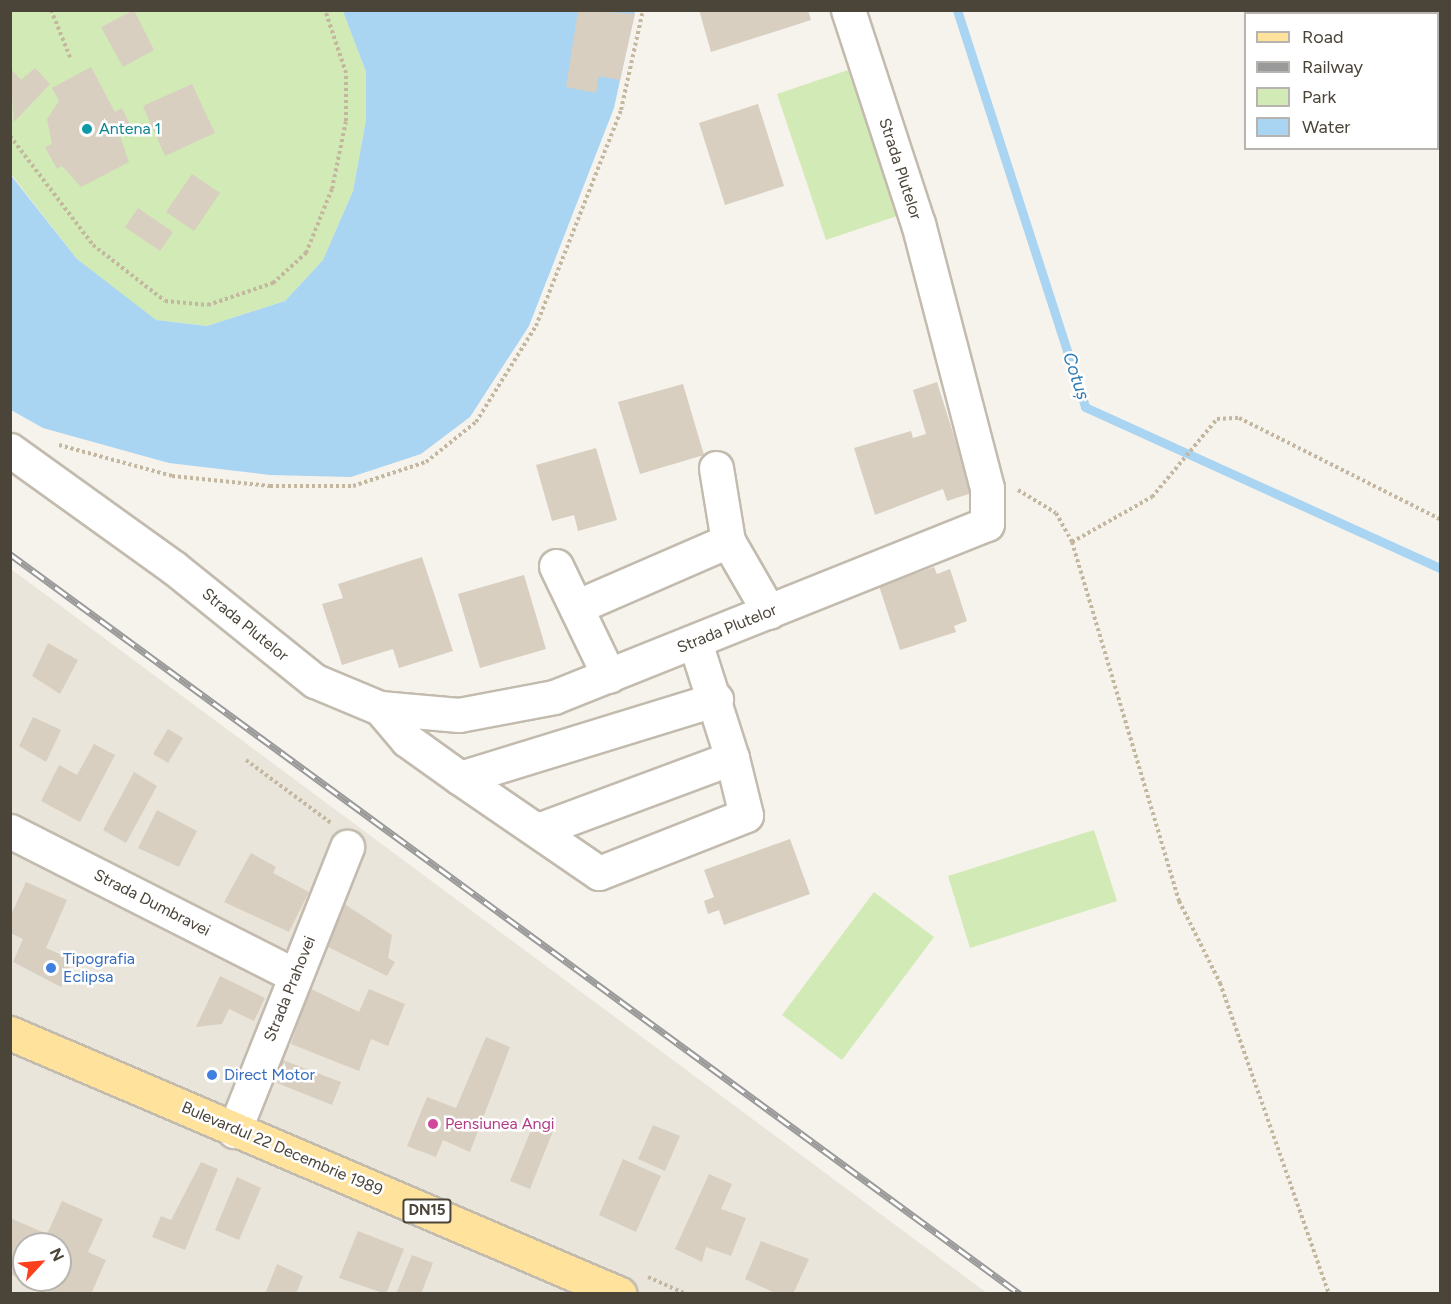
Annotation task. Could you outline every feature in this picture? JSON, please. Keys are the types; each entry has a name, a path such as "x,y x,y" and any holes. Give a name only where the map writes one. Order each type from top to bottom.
{"main road":[{"name":"Bulevardul 22 Decembrie 1989","path":"10,1033 234,1131 620,1293"}],"street":[{"name":"Strada Plutelor","path":"10,450 173,567 315,681 380,708 459,715 554,697 987,524 987,488 918,224 848,10"},
{"path":"716,468 728,541 770,612"},
{"path":"576,607 728,541"},
{"path":"556,566 609,676"},
{"path":"380,708 407,740 599,873 746,815 716,699 695,642"},
{"path":"460,778 716,699"},
{"path":"538,830 732,758"},
{"name":"Strada Dumbravei","path":"10,831 294,975"},
{"name":"Strada Prahovei","path":"234,1131 294,975 342,838"}],"path":[{"path":"51,10 69,57"},
{"path":"10,136 93,245 165,301 208,305 273,283 306,253 332,189 346,121 346,73 325,10"},
{"path":"45,441 172,476 270,486 353,486 426,462 476,423 536,326 621,110 643,10"},
{"path":"1072,542 1152,497 1217,419 1239,418 1440,519"},
{"path":"987,488 1015,489 1056,513 1072,542 1179,901 1220,983 1329,1293"},
{"path":"246,760 342,838"}],"shaded area":[{"path":"11,569 987,1293 11,1293"}],"green space":[{"path":"343,10 366,72 366,120 353,191 323,260 285,301 207,326 155,320 114,290 77,259 11,174 11,11"},
{"path":"848,70 897,216 826,240 777,94"},
{"path":"1094,830 1117,901 970,948 948,876"},
{"path":"874,892 934,937 842,1060 782,1015"}],"water":[{"path":"343,11 635,11 614,108 529,326 470,417 421,454 351,477 270,475 169,463 43,428 11,410 10,174 77,259 156,320 207,326 285,301 323,260 353,191 366,120 366,72"}],"building":[{"path":"134,10 154,50 123,67 101,27"},
{"path":"578,10 635,14 620,80 599,76 596,93 566,87"},
{"path":"699,10 808,10 811,20 711,52"},
{"name":"Antena 1","path":"91,67 115,112 122,108 131,127 119,133 129,162 81,187 62,166 57,169 45,147 52,144 47,119 59,101 52,88"},
{"path":"10,68 21,80 35,68 50,84 14,122"},
{"path":"192,84 215,133 165,156 143,106"},
{"path":"758,104 784,186 725,205 699,123"},
{"path":"192,174 220,193 194,231 166,212"},
{"path":"138,208 173,232 160,251 125,227"},
{"path":"937,382 972,493 947,501 943,489 875,515 854,448 911,431 913,438 926,434 913,390"},
{"path":"683,384 704,455 640,474 618,402"},
{"path":"596,448 617,520 578,531 574,515 552,521 536,465"},
{"path":"422,557 453,651 399,668 393,649 342,665 322,604 343,598 338,584"},
{"path":"934,567 937,574 950,569 967,621 954,626 956,632 900,650 879,586"},
{"path":"524,575 546,649 480,668 458,594"},
{"path":"48,643 78,660 60,694 32,676"},
{"path":"33,717 61,730 46,762 19,746"},
{"path":"168,729 183,738 168,763 153,754"},
{"path":"94,744 115,755 80,822 41,801 59,765 77,775"},
{"path":"134,772 157,786 126,843 103,830"},
{"path":"157,810 197,831 179,867 138,848"},
{"path":"790,839 810,894 724,925 719,910 708,914 704,901 714,897 704,870"},
{"path":"251,853 276,867 273,873 309,892 289,932 224,902"},
{"path":"26,882 67,900 46,948 73,960 61,987 13,962 23,939 10,933 10,917"},
{"path":"343,903 392,935 388,958 395,962 387,976 324,945"},
{"path":"220,976 265,998 254,1021 229,1009 222,1024 196,1027"},
{"path":"309,988 359,1012 369,989 405,1004 388,1046 371,1039 359,1071 291,1044"},
{"path":"486,1037 510,1047 470,1152 443,1140 436,1157 407,1146 427,1097 456,1108"},
{"path":"280,1059 341,1082 332,1105 272,1081"},
{"path":"534,1123 553,1131 530,1189 510,1181"},
{"path":"653,1125 680,1136 665,1171 638,1159"},
{"path":"623,1159 661,1176 636,1232 599,1215"},
{"path":"201,1162 218,1169 185,1250 152,1237 161,1216 171,1220"},
{"path":"709,1174 732,1184 721,1209 746,1218 731,1256 706,1247 702,1262 675,1249"},
{"path":"237,1177 261,1188 239,1240 215,1230"},
{"path":"62,1201 103,1219 88,1252 106,1260 91,1294 49,1292 72,1292 72,1232 48,1232"},
{"path":"10,1218 42,1232 12,1232 12,1275 10,1274"},
{"path":"358,1231 404,1249 386,1294 339,1278"},
{"path":"761,1241 809,1259 793,1294 777,1294 745,1279"},
{"path":"412,1255 433,1263 421,1294 396,1294"},
{"path":"277,1264 303,1276 296,1294 265,1294"}],"waterway":[{"name":"Cotuș","path":"957,10 1085,407 1440,568"}],"railway":[{"path":"10,554 1020,1294"}],"place":[{"name":"Antena 1","path":"87,129"},
{"name":"Tipografia Eclipsa","path":"51,968"},
{"name":"Direct Motor","path":"212,1075"},
{"name":"Pensiunea Angi","path":"433,1124"}]}
